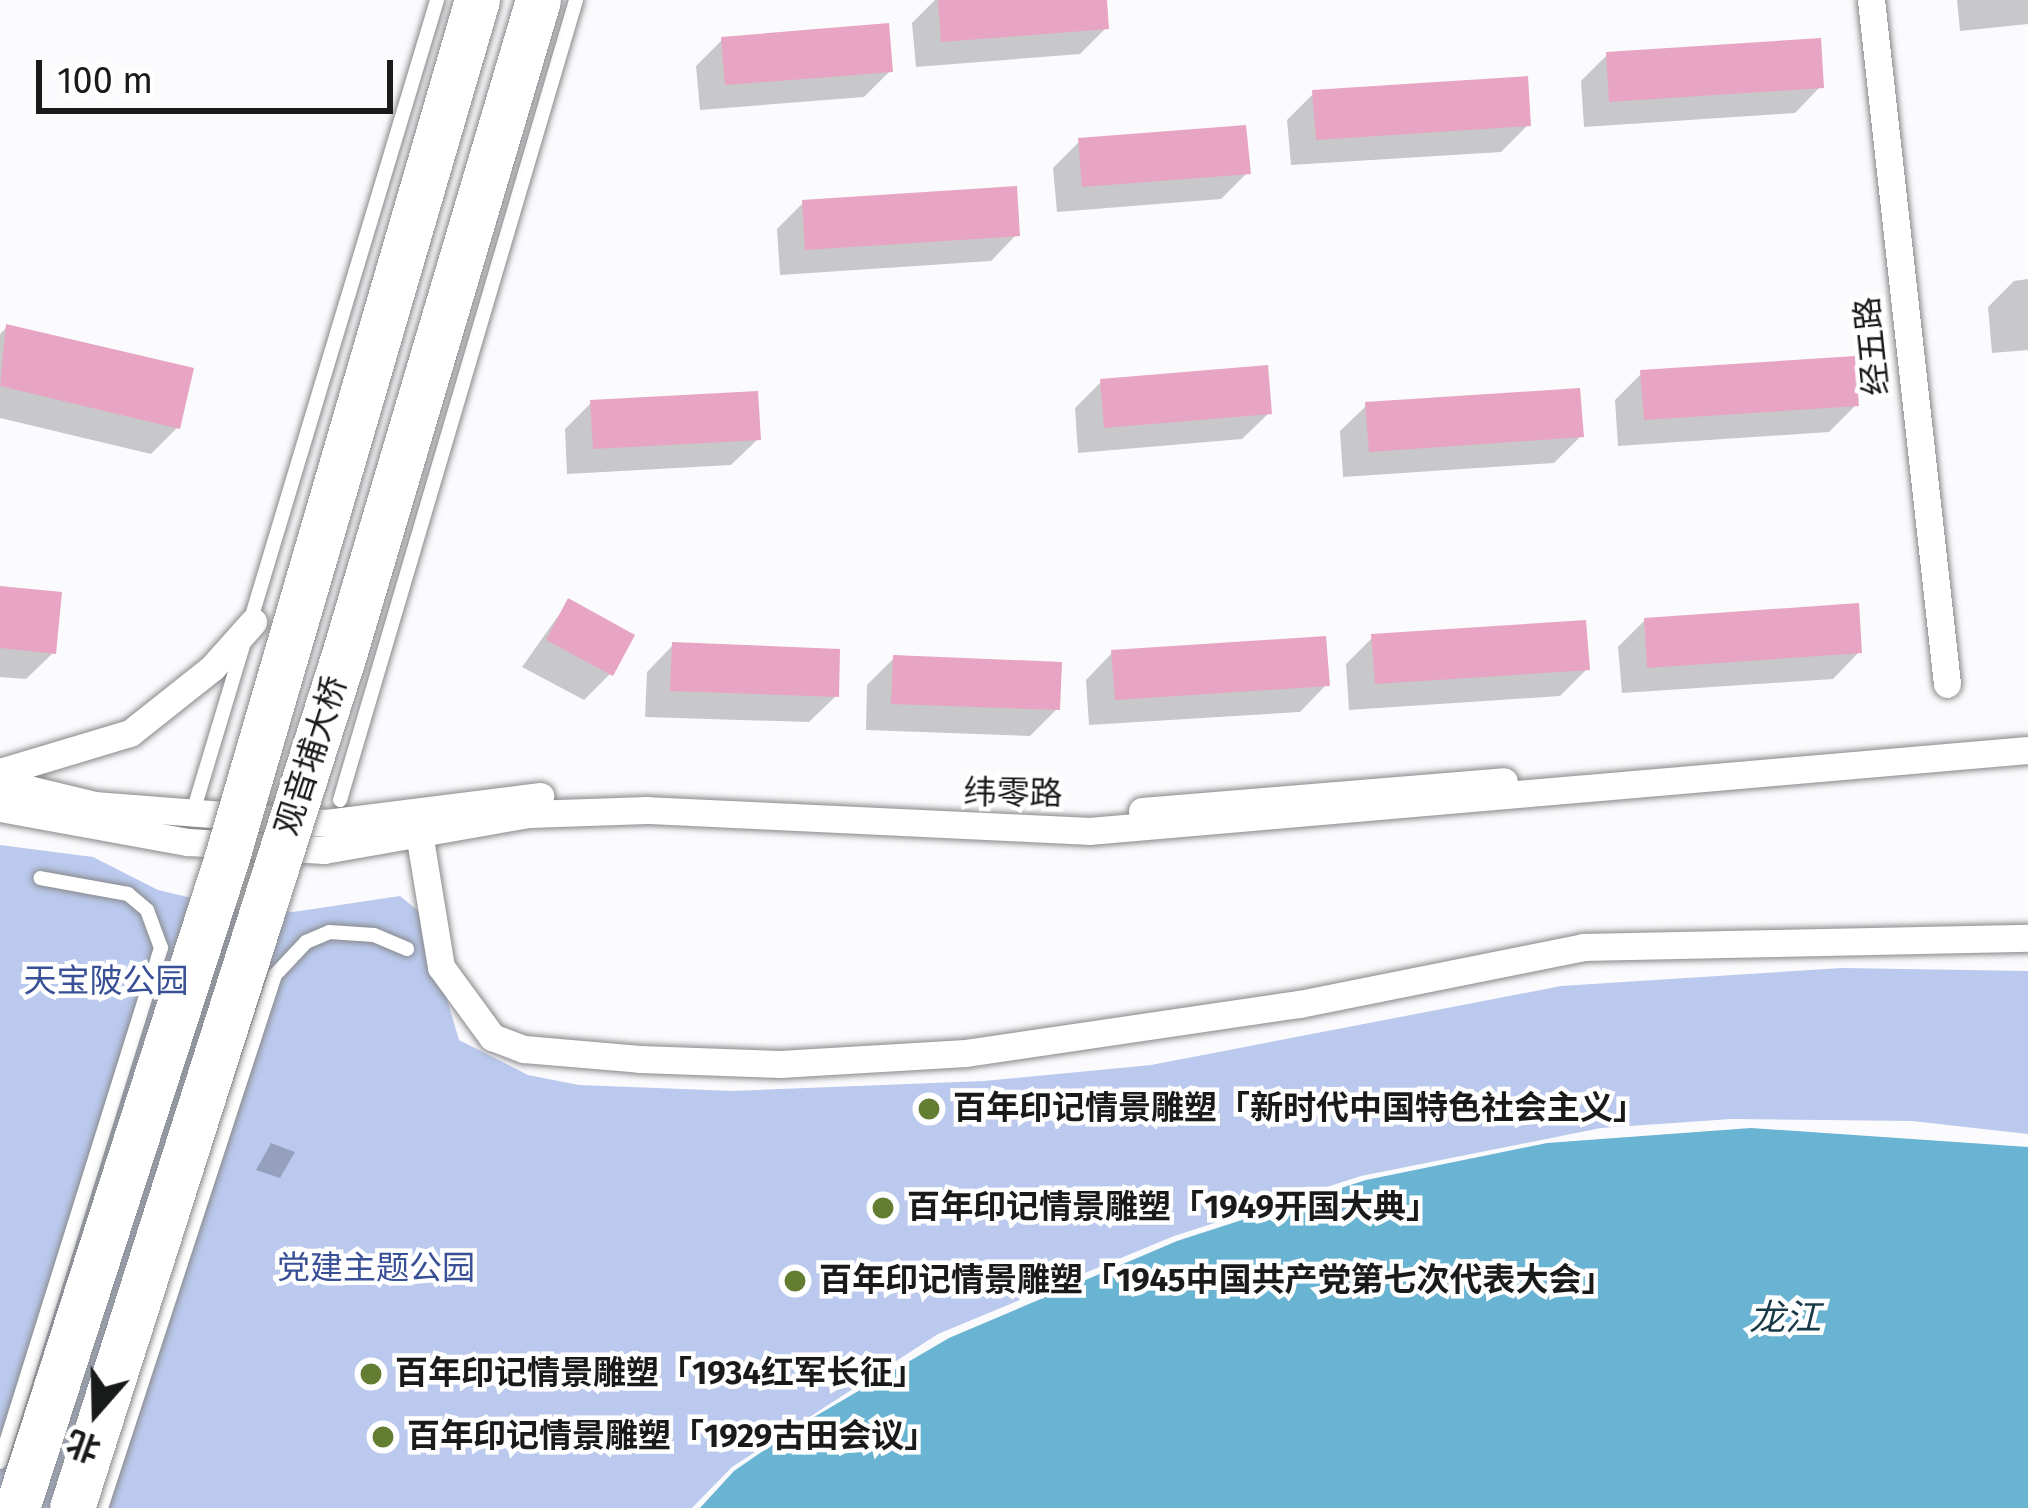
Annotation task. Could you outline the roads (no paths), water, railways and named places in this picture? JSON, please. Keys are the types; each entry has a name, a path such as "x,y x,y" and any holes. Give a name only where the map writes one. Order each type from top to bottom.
{"main road":[{"name":"观音埔大桥","path":"17,1508 246,793 477,0"},
{"name":"观音埔大桥","path":"72,1508 343,658 538,0"}],"street":[{"name":"经五路","path":"1870,0 1955,681 1887,0"},
{"path":"0,772 130,733 212,668 253,622"},
{"name":"纬零路","path":"0,782 94,805 326,823 529,795 990,818 2028,734"},
{"name":"纬零路","path":"0,808 188,842 324,850 529,814 647,810 1089,831 2028,750"},
{"path":"421,845 441,967 493,1037 524,1049 640,1059 780,1064 966,1053 1277,1008 1583,947 2028,938"}],"lane":[{"path":"196,802 437,0"},
{"path":"340,800 576,0"},
{"path":"0,1462 161,948 147,910 128,894 40,878"},
{"path":"101,1508 275,975 306,942 329,932 374,935 407,949"}],"water":[{"name":"龙江","path":"1751,1128 2028,1147 2028,1508 700,1508 734,1471 802,1424 949,1338 1177,1241 1366,1180 1547,1143"}],"place":[{"name":"百年印记情景雕塑「新时代中国特色社会主义」","path":"929,1109"},
{"name":"百年印记情景雕塑「1949开国大典」","path":"883,1208"},
{"name":"百年印记情景雕塑「1945中国共产党第七次代表大会」","path":"795,1281"},
{"name":"百年印记情景雕塑「1934红军长征」","path":"371,1374"},
{"name":"百年印记情景雕塑「1929古田会议」","path":"383,1437"}],"park label":[{"name":"天宝陂公园","path":"106,982"},
{"name":"党建主题公园","path":"376,1269"}]}
